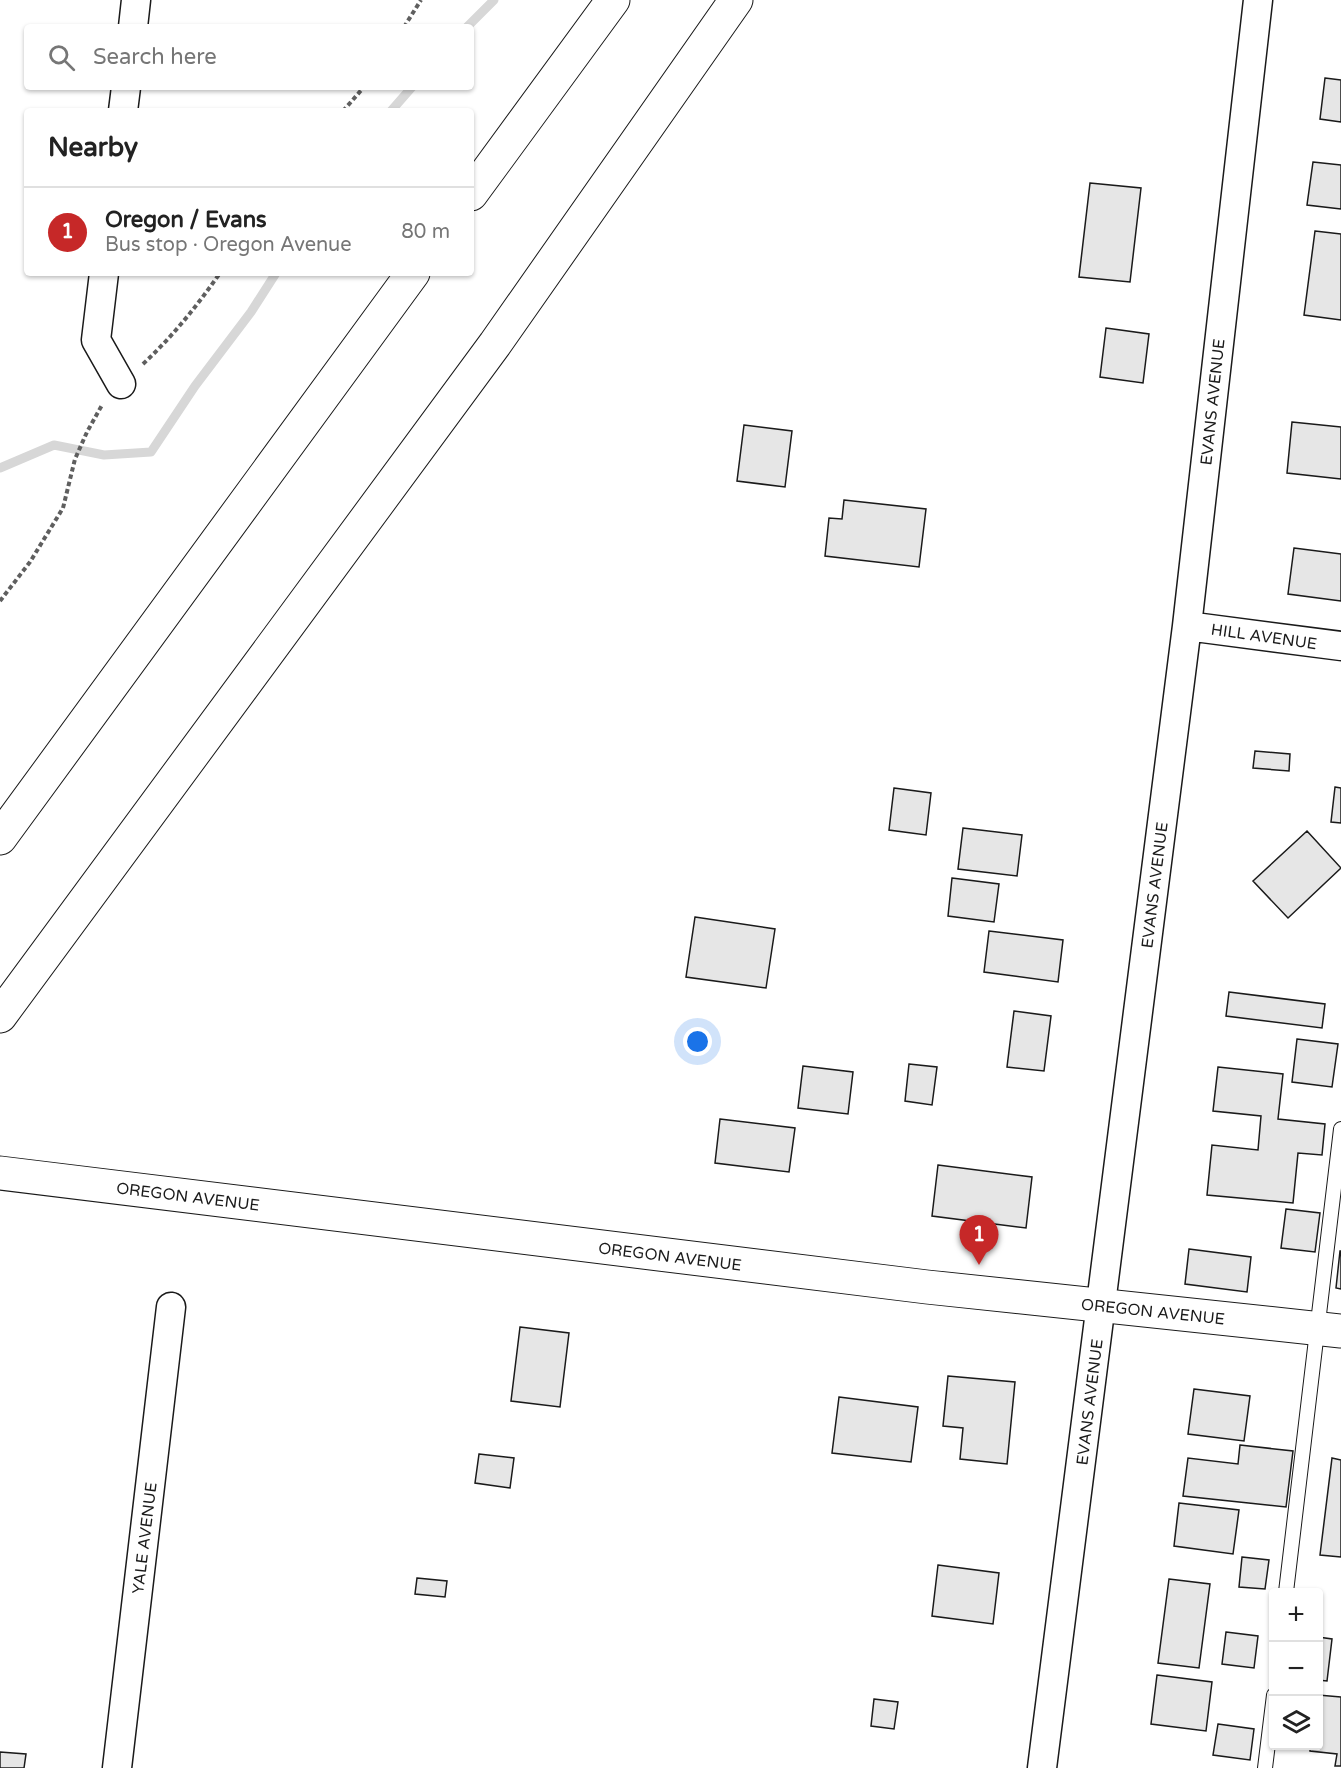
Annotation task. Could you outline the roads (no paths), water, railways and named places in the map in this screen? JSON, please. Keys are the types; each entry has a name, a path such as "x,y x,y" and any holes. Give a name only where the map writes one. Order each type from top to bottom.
{"main road":[{"path":"474,190 613,0"},
{"path":"0,1016 495,344 736,0"},
{"path":"0,838 412,276"},
{"name":"OREGON AVENUE","path":"0,1173 903,1284 1329,1329"}],"street":[{"path":"133,24 136,0"},
{"name":"EVANS AVENUE","path":"1042,1768 1187,626 1258,0"},
{"path":"123,108 126,90"},
{"path":"104,276 96,340 121,384"},
{"name":"HILL AVENUE","path":"1187,626 1341,646"},
{"name":"YALE AVENUE","path":"117,1768 171,1307"}],"lane":[{"path":"1287,1588 1329,1329 1341,1129"},
{"path":"1265,1768 1274,1696"}],"waterway":[{"path":"470,24 494,0"},
{"path":"394,108 409,90"},
{"path":"0,468 54,445 104,455 151,452 274,276"}],"place":[{"name":"Oregon / Evans","path":"979,1265"}]}
